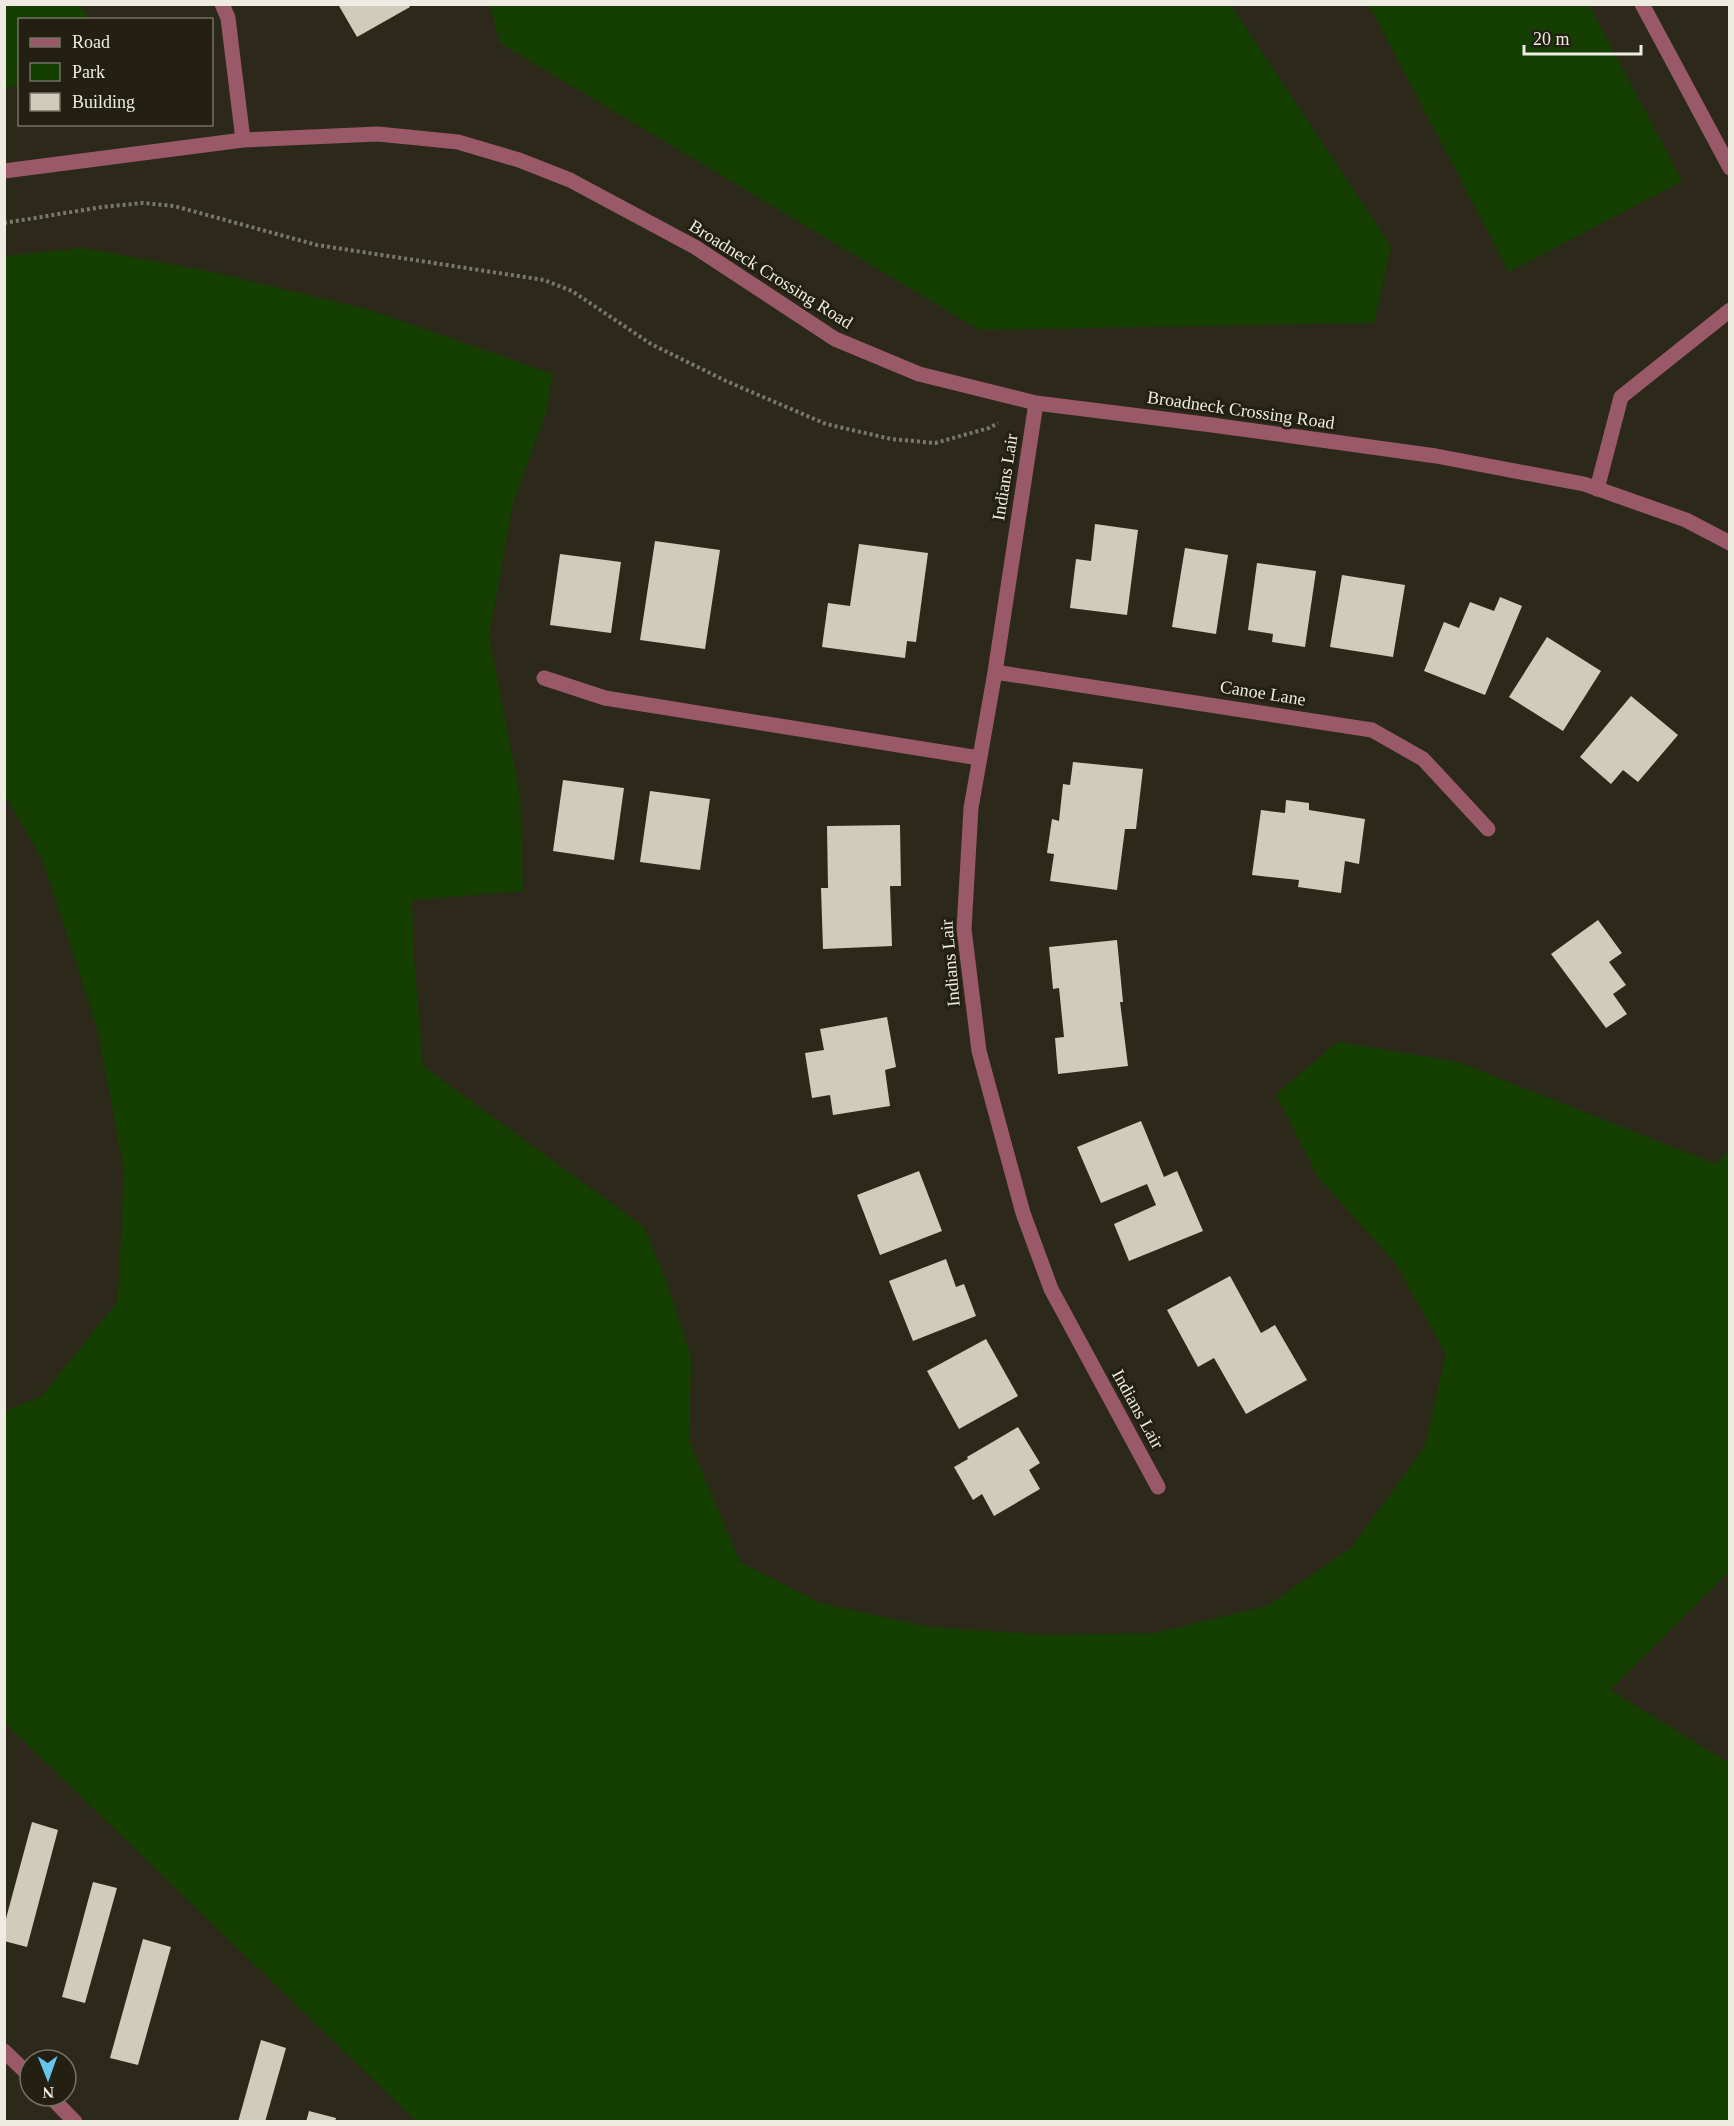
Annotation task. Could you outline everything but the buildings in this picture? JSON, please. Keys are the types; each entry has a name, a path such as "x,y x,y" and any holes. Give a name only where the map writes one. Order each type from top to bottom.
{"street":[{"path":"222,4 228,18 243,140"},
{"path":"1642,4 1730,168"},
{"name":"Broadneck Crossing Road","path":"4,171 243,140 378,134 458,142 519,160 570,180 695,247 835,339 918,374 1036,403 1436,456 1584,484 1686,520 1730,543"},
{"path":"1598,489 1621,397 1730,310"},
{"name":"Indians Lair","path":"1036,403 995,672 971,808 964,929 979,1051 1023,1213 1051,1290 1158,1487"},
{"name":"Canoe Lane","path":"995,672 1372,730 1424,759 1488,830"},
{"path":"544,678 605,698 979,758"},
{"path":"4,2051 18,2064"},
{"path":"62,2108 75,2121"}],"path":[{"path":"4,223 102,207 143,203 174,206 317,245 544,280 572,291 651,344 726,381 826,424 891,439 935,443 989,428 1036,403"}],"green space":[{"path":"5,4 78,5 90,18 18,18 18,86 5,87"},
{"path":"490,5 1231,5 1391,246 1374,323 980,330 500,43"},
{"path":"1369,5 1589,5 1682,181 1509,272"},
{"path":"82,248 208,271 370,310 553,374 546,412 513,503 489,636 520,796 523,891 412,900 414,958 423,1066 644,1227 667,1284 691,1357 689,1441 740,1562 820,1603 929,1627 1048,1635 1155,1633 1267,1606 1352,1547 1425,1446 1446,1354 1396,1264 1318,1177 1276,1094 1338,1042 1458,1062 1716,1164 1729,1150 1729,1572 1610,1690 1729,1763 1729,2121 416,2121 5,1723 5,1411 41,1397 118,1301 124,1170 98,1031 43,861 4,793 5,256"}]}
